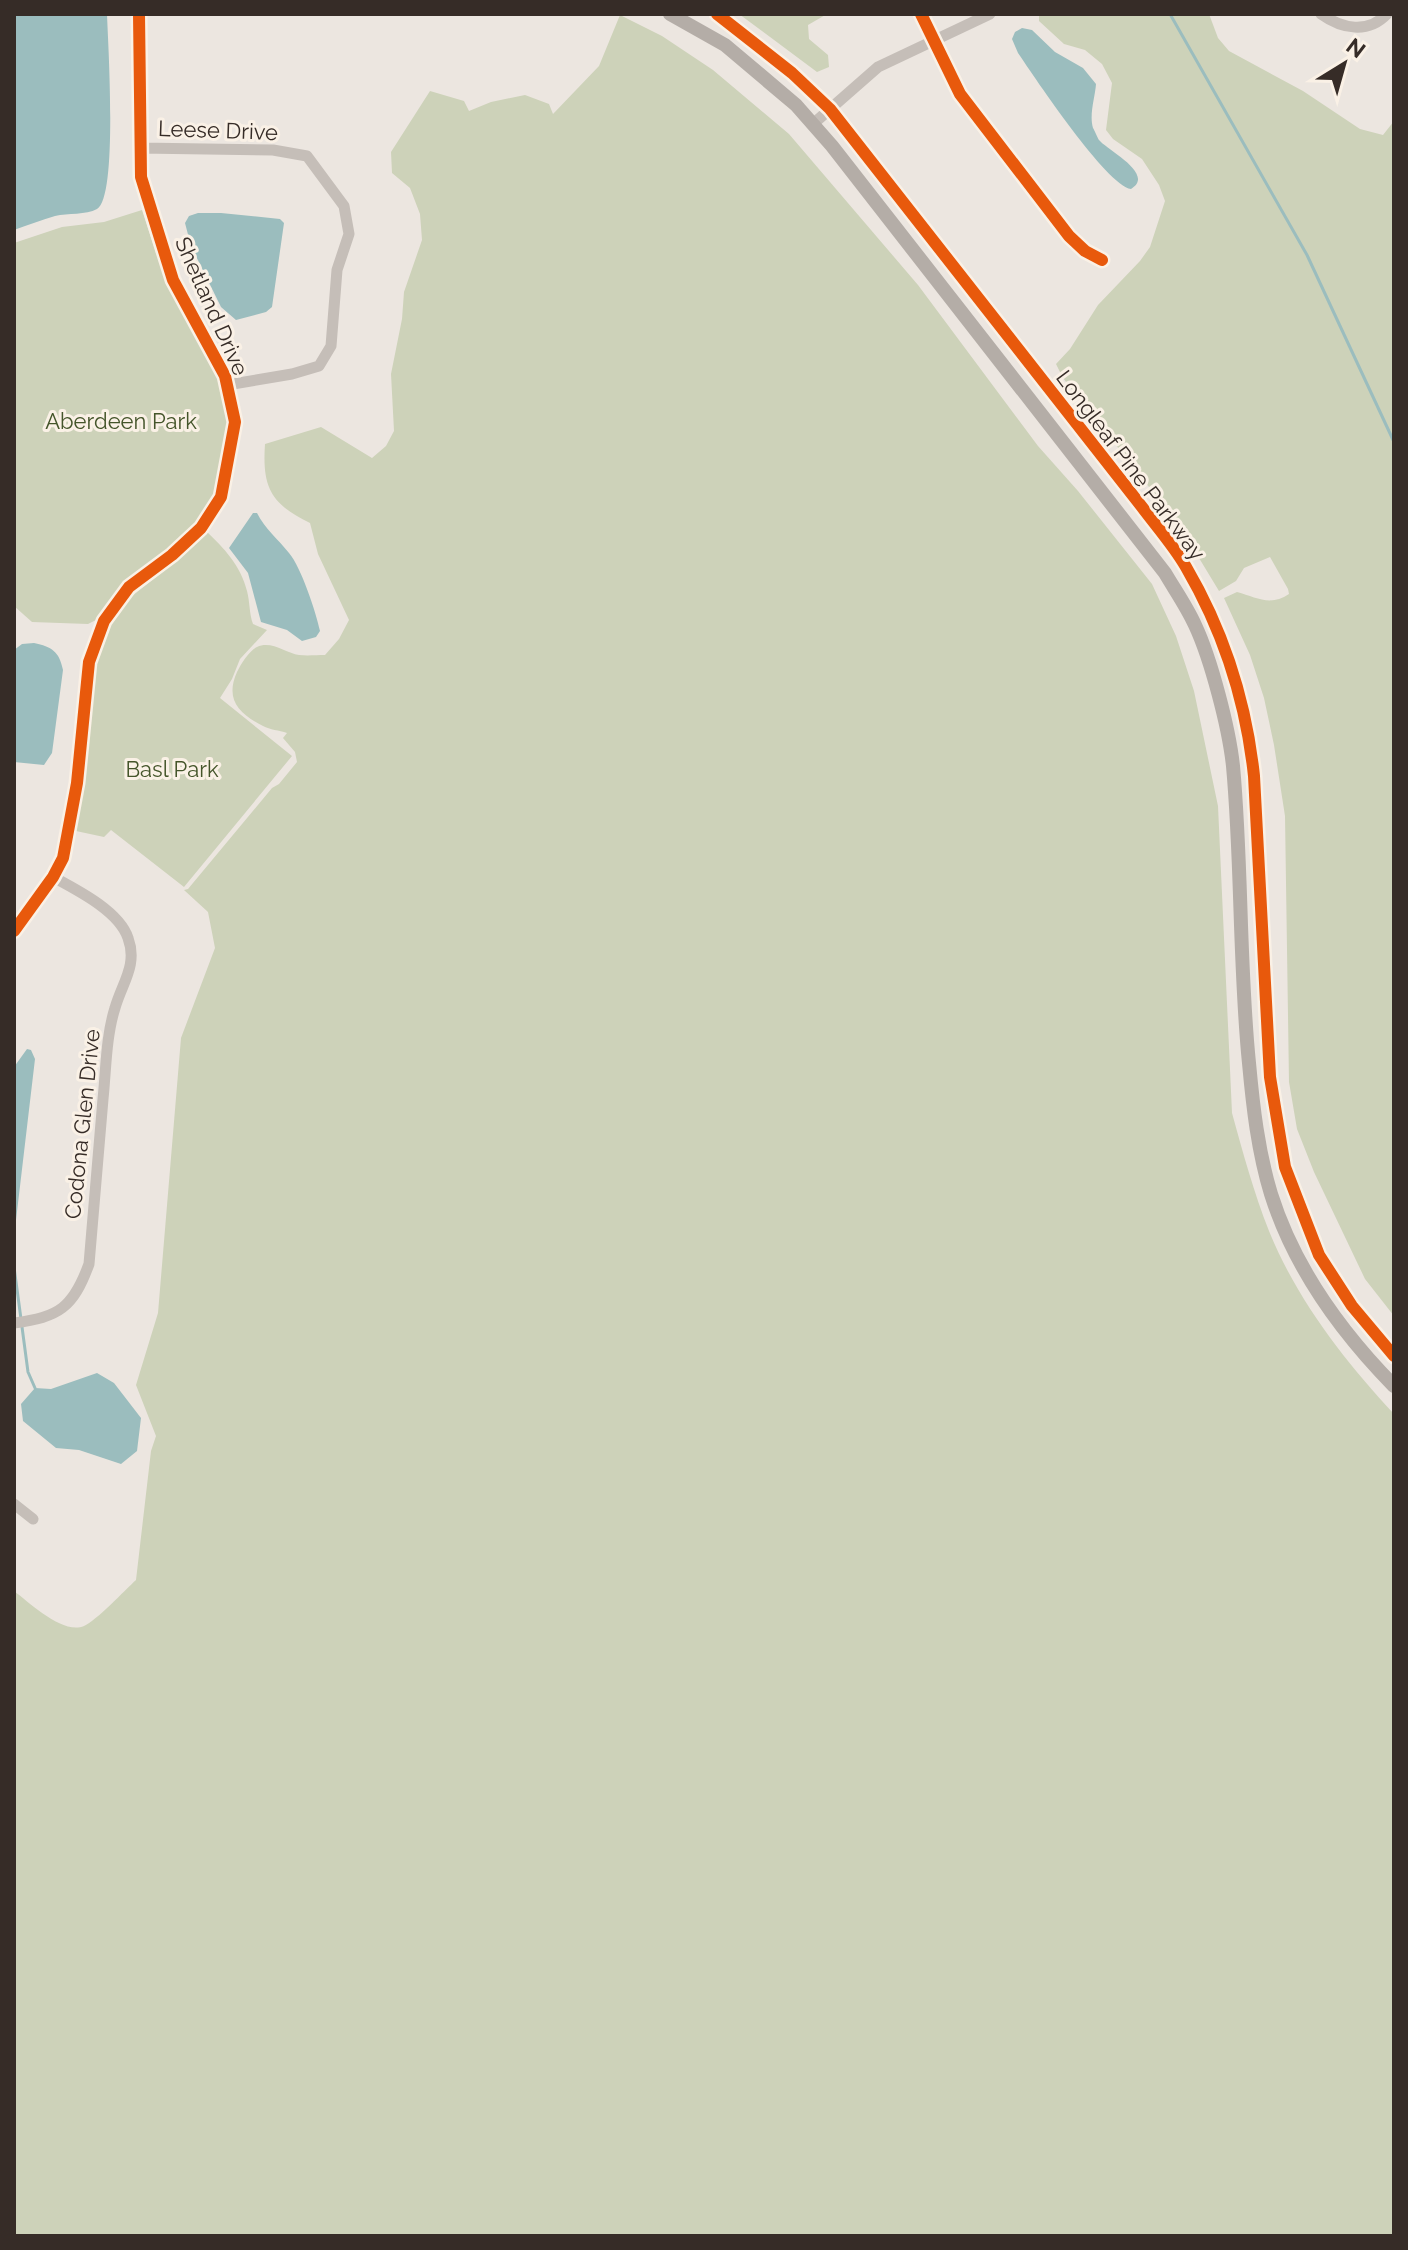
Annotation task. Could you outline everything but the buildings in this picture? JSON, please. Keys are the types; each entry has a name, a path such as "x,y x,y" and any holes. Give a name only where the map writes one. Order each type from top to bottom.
{"main road":[{"name":"Longleaf Pine Parkway","path":"670,14 725,45 796,105 813,124 1165,573 1196,626 1232,763 1243,1006 1256,1136 1272,1196 1303,1268 1334,1317 1394,1386"},
{"name":"Longleaf Pine Parkway","path":"717,14 792,73 830,109 1184,564 1212,615 1227,652 1249,734 1254,776 1270,1077 1285,1167 1319,1255 1352,1306 1394,1356"},
{"path":"1207,660 1227,652"}],"street":[{"name":"Shetland Drive","path":"14,931 63,858 71,825 89,662 104,621 129,587 172,555 201,528 221,497 235,422 225,376 173,280 141,177 139,14"},
{"path":"921,14 960,94 1069,236 1085,251 1102,260"},
{"path":"813,124 878,67 990,14"},
{"path":"1321,14 1337,25 1354,28 1381,21 1387,14"},
{"name":"Leese Drive","path":"140,148 273,150 307,156 344,206 349,234 337,270 331,346 319,366 227,385"},
{"name":"Codona Glen Drive","path":"14,1323 44,1319 68,1304 81,1286 89,1264 107,1060 115,1008 128,979 132,953 127,934 106,910 53,877"},
{"path":"14,1504 33,1519"}],"green space":[{"path":"739,14 827,14 808,25 809,39 828,55 829,67 817,72"},
{"path":"1039,14 1209,14 1218,38 1229,51 1303,91 1360,129 1383,135 1394,121 1394,1316 1365,1279 1314,1172 1297,1129 1289,1082 1285,816 1264,698 1250,655 1224,598 1237,592 1263,600 1276,600 1289,594 1288,589 1270,557 1244,568 1236,581 1219,591 1179,525 1063,378 1056,364 1070,349 1098,305 1150,247 1165,201 1159,185 1142,159 1113,139 1106,130 1112,83 1102,64 1085,50 1064,44 1039,21"},
{"path":"620,15 662,36 713,70 789,134 918,285 1038,446 1152,584 1176,636 1194,691 1218,806 1232,1113 1240,1143 1269,1231 1293,1281 1340,1351 1394,1414 1394,2236 14,2236 14,1591 57,1622 76,1628 96,1618 136,1580 151,1451 156,1436 136,1385 158,1313 181,1038 215,948 208,912 184,890 297,762 295,752 283,738 287,733 254,721 236,704 232,690 241,665 251,651 262,645 299,655 325,655 339,639 349,620 318,554 310,523 286,509 272,493 265,472 265,444 321,427 372,458 386,446 394,431 391,374 404,292 422,240 420,214 410,188 392,173 391,152 430,91 464,101 469,111 491,102 525,95 549,104 553,114 599,66"},
{"name":"Aberdeen Park","path":"142,210 156,253 218,372 227,412 223,471 214,494 194,526 179,543 132,578 96,620 88,624 32,622 14,606 14,243 62,227 104,222"},
{"name":"Basl Park","path":"206,531 241,573 253,624 267,630 240,659 220,698 292,756 184,887 111,830 104,837 76,831 96,663 109,626 132,596 180,558"}],"water":[{"path":"14,14 107,14 110,150 104,198 97,209 55,216 14,230"},
{"path":"1022,28 1032,30 1055,52 1083,68 1096,84 1093,128 1099,140 1138,176 1137,183 1131,189 1120,183 1089,151 1018,53 1012,39 1015,32"},
{"path":"198,213 280,219 284,223 272,307 266,312 236,320 221,307 191,246 185,223 189,216"},
{"path":"253,513 257,513 298,568 318,623 320,631 316,637 302,641 287,630 261,622 248,573 229,548"},
{"path":"34,643 54,651 63,670 52,753 44,765 14,762 14,650 22,644"},
{"path":"27,1049 31,1050 35,1059 14,1237 14,1067"},
{"path":"97,1373 114,1383 141,1418 137,1451 121,1464 79,1450 56,1448 23,1421 21,1404 35,1388 51,1389"}],"waterway":[{"path":"1170,14 1307,255 1394,442"},
{"path":"14,1267 21,1319"},
{"path":"22,1327 28,1372 35,1388"}],"cycle path":[{"path":"14,931 63,858 77,783 89,662 104,621 129,587 172,555 201,528 221,497 235,422 225,376 173,280 141,177 139,14"},
{"path":"717,14 792,73 830,109 1165,537 1200,592 1231,668 1250,748 1270,1077 1285,1167 1319,1255 1352,1306 1394,1356"},
{"path":"921,14 960,94 1069,236 1085,251 1102,260"}]}
